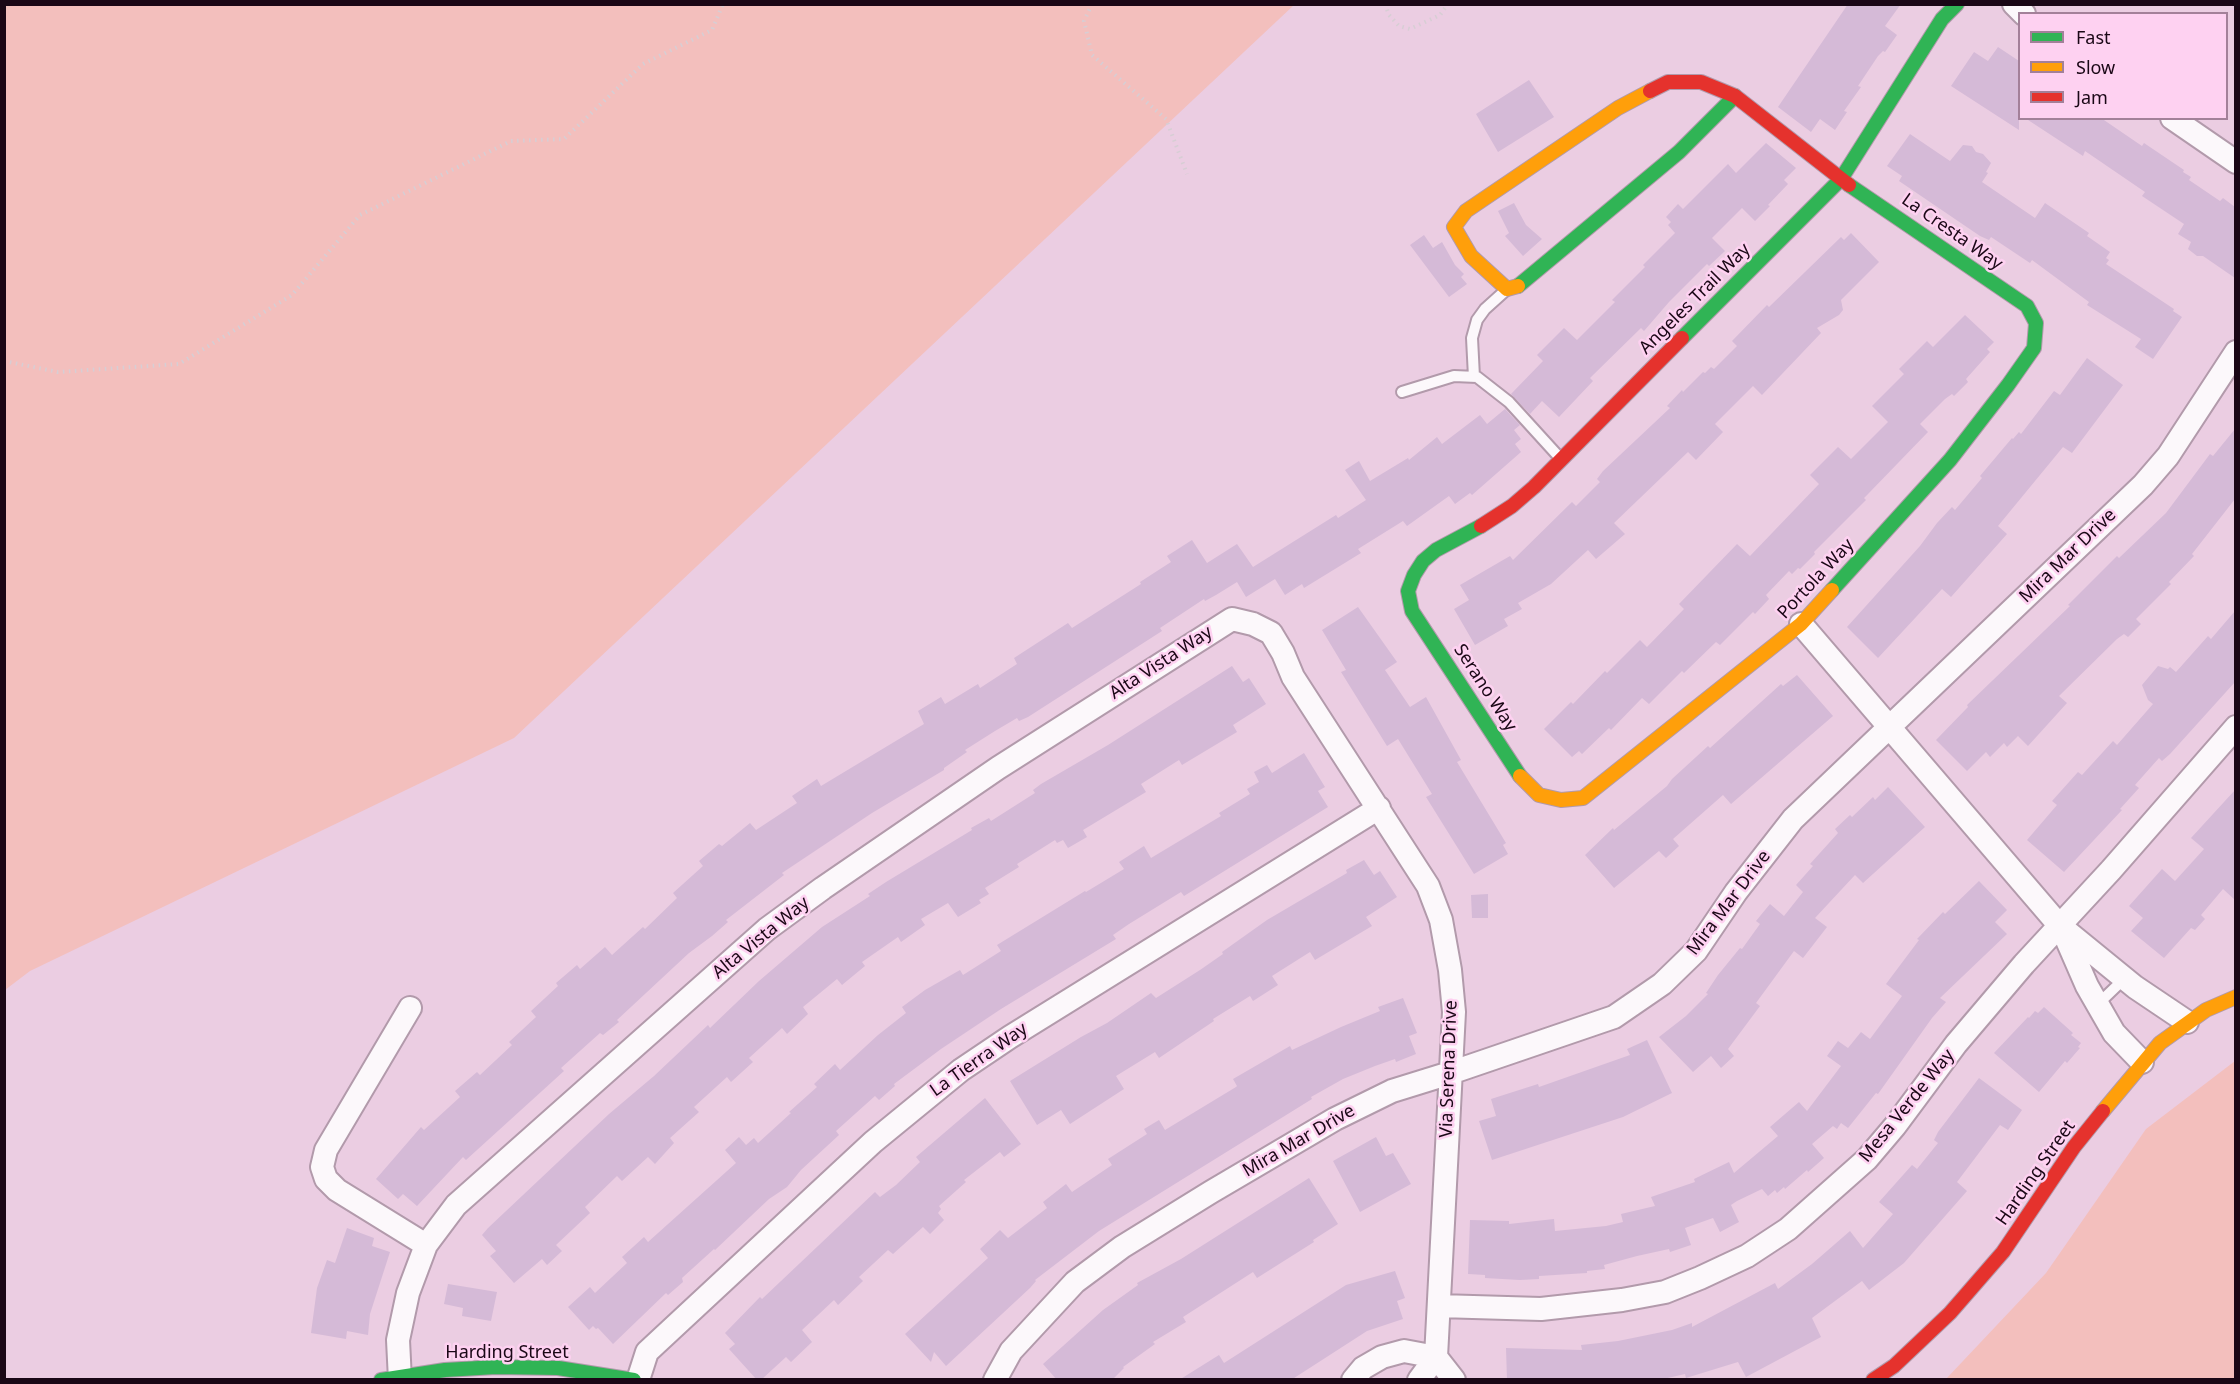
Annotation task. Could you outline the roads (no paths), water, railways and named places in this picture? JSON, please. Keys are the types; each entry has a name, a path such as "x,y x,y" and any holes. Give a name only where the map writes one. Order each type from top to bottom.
{"street":[{"name":"Angeles Trail Way","path":"1414,575 1423,561 1436,550 1491,521 1512,506 1840,178 1942,19 1957,4"},
{"name":"La Cresta Way","path":"1507,289 1471,256 1454,227 1466,211 1618,108 1668,82 1701,82 1735,96 1840,178 2027,306 2036,323"},
{"path":"1507,289 1517,287 1679,152 1735,96"},
{"path":"2175,120 2235,162"},
{"name":"Portola Way","path":"1561,800 1583,798 1801,624 1950,460 2034,348 2036,323"},
{"name":"Mira Mar Drive","path":"995,1380 1011,1350 1075,1282 1122,1247 1335,1119 1392,1091 1614,1017 1662,984 1696,951 1736,892 1793,819 2143,484 2168,456 2235,352"},
{"name":"Serano Way","path":"1414,575 1408,591 1412,611 1520,776 1539,795 1561,800"},
{"name":"Alta Vista Way","path":"394,1379 398,1340 408,1293 426,1245 456,1205 767,929 998,768 1213,629 1232,619 1253,624"},
{"name":"Via Serena Drive","path":"1253,624 1271,633 1293,677 1428,886 1441,920 1450,969 1454,1012 1436,1357"},
{"path":"1801,624 2060,925 2124,979 2187,1022"},
{"name":"Mesa Verde Way","path":"1439,1306 1541,1309 1622,1300 1665,1292 1747,1256 1788,1229 1867,1159 1895,1126 1956,1044 2235,727"},
{"name":"La Tierra Way","path":"636,1380 646,1352 873,1142 961,1071 1020,1030 1378,808"},
{"path":"2060,925 2114,1033 2142,1062"},
{"name":"Harding Street","path":"1873,1380 1894,1366 1950,1313 2002,1252 2074,1147 2142,1062 2187,1022 2206,1010 2235,997"},
{"path":"410,1008 326,1150 322,1167 326,1179 337,1190 426,1245"},
{"path":"1353,1380 1363,1368 1382,1357 1404,1351 1436,1357 1454,1380"},
{"path":"1419,1380 1436,1357"},
{"name":"Harding Street","path":"394,1379 445,1370 496,1367 558,1368 592,1376 636,1380"}],"lane":[{"path":"1474,377 1472,338 1477,320 1485,309 1507,289"},
{"path":"1402,392 1454,376 1477,377 1509,402 1561,459"},
{"path":"2098,1005 2124,979"}]}
